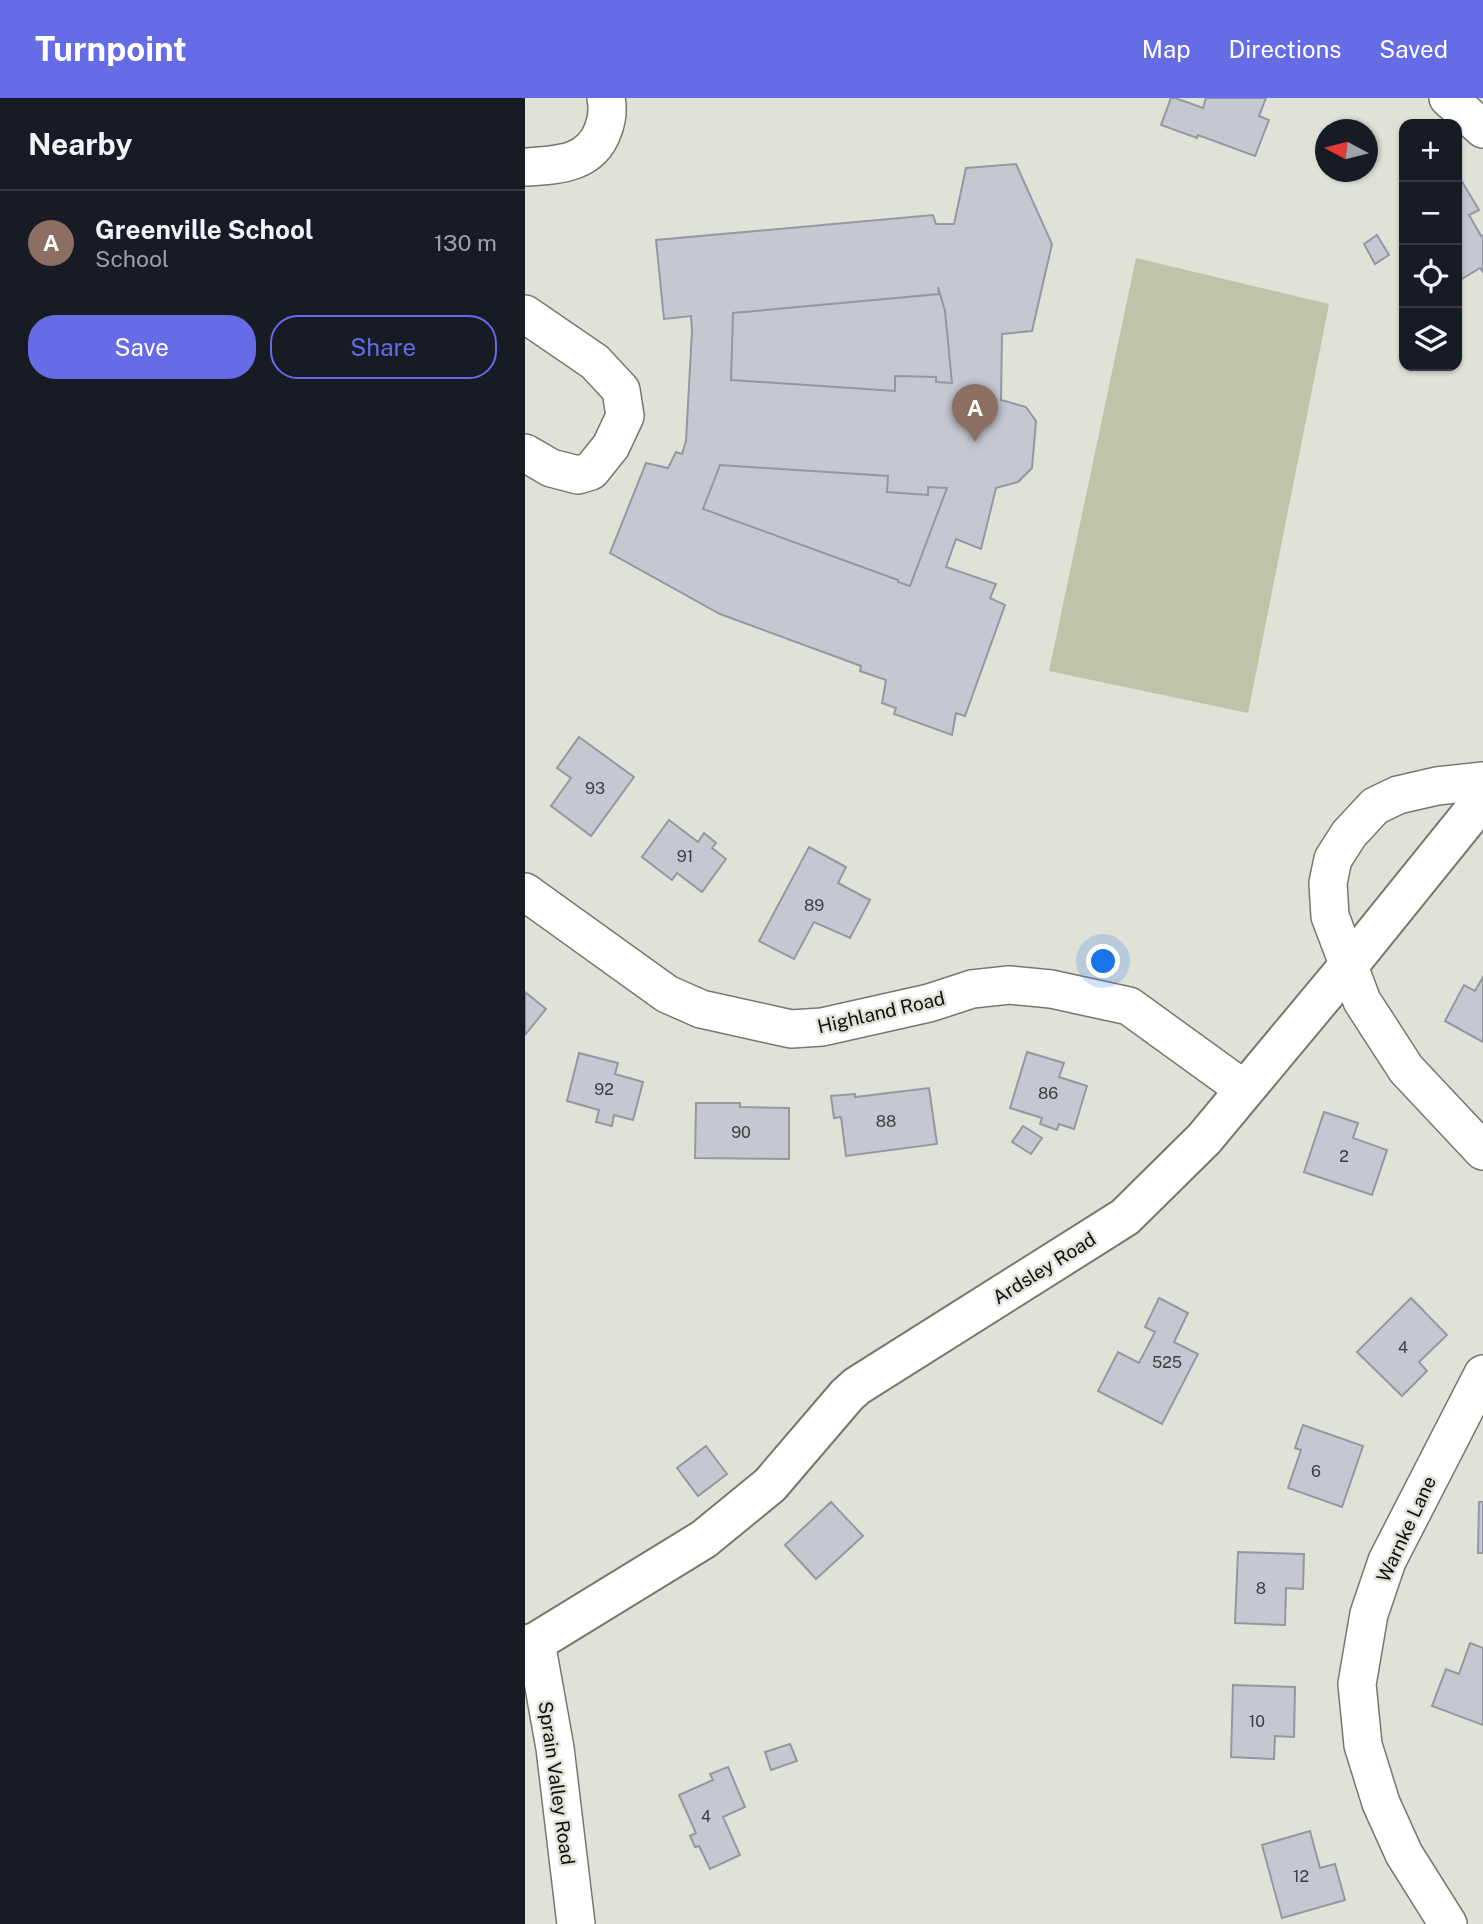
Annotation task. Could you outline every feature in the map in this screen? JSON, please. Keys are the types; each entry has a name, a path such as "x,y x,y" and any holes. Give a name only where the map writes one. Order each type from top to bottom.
{"main road":[{"name":"Ardsley Road","path":"531,1644 704,1539 770,1485 847,1395 857,1387 1125,1217 1204,1139 1483,799"}],"street":[{"path":"525,167 567,163 583,156 599,143 606,123 606,98"},
{"path":"1448,98 1483,129"},
{"path":"525,314 595,362 621,390 625,416 611,446 591,471 577,475 551,468 525,453"},
{"path":"1483,781 1437,786 1398,795 1375,806 1349,834 1333,859 1328,883 1330,916 1362,1001 1406,1069 1483,1151"},
{"name":"Highland Road","path":"525,892 667,994 701,1009 791,1029 822,1027 929,1003 972,989 1009,985 1051,989 1129,1006 1245,1090"},
{"name":"Warnke Lane","path":"1448,1924 1403,1854 1381,1803 1363,1745 1357,1684 1369,1614 1387,1561 1483,1374"},
{"name":"Sprain Valley Road","path":"531,1644 555,1748 576,1924"}],"green space":[{"path":"1136,258 1329,304 1248,713 1049,671"}],"building":[{"path":"1171,98 1203,108 1206,98 1266,98 1259,116 1269,120 1255,156 1161,125"},
{"path":"1016,164 1052,244 1032,331 1002,334 1001,400 1026,407 1036,421 1032,468 1018,482 996,488 981,549 956,539 946,567 996,584 990,598 1005,605 965,716 956,713 952,735 894,714 896,708 882,703 886,680 860,671 861,666 720,614 610,553 646,463 668,468 676,452 682,454 686,441 691,316 664,319 656,240 933,215 936,224 954,224 966,168"},
{"path":"1462,182 1479,210 1469,215 1481,236 1483,235 1483,272 1480,268 1462,279"},
{"path":"1377,235 1389,255 1375,264 1364,244"},
{"path":"938,287 945,311 952,383 936,382 936,377 895,376 895,391 731,380 733,313 939,294"},
{"path":"720,465 888,476 887,492 928,495 928,487 947,488 910,586 703,509"},
{"path":"579,737 634,777 591,836 551,806 571,778 557,768"},
{"path":"669,820 698,842 704,833 716,843 712,848 726,859 702,892 677,873 672,880 642,857"},
{"path":"809,847 846,867 838,883 870,900 850,938 814,922 794,959 759,941"},
{"path":"1483,977 1483,1042 1445,1021 1464,985 1475,991"},
{"path":"525,992 546,1009 525,1035"},
{"path":"1027,1052 1064,1063 1059,1077 1087,1086 1074,1129 1059,1124 1057,1130 1040,1124 1042,1118 1010,1108"},
{"path":"579,1053 618,1063 615,1074 643,1082 633,1120 614,1115 612,1126 596,1122 599,1110 567,1101"},
{"path":"929,1088 937,1144 846,1156 841,1117 834,1118 831,1096 855,1094 855,1097"},
{"path":"696,1103 740,1103 740,1107 789,1108 789,1159 695,1158"},
{"path":"1324,1112 1358,1123 1353,1138 1387,1150 1372,1195 1304,1172"},
{"path":"1023,1126 1042,1138 1031,1154 1012,1142"},
{"path":"1159,1298 1188,1313 1174,1342 1198,1354 1162,1424 1098,1391 1118,1352 1139,1363 1155,1332 1145,1327"},
{"path":"1411,1298 1447,1335 1419,1362 1427,1371 1402,1396 1357,1352"},
{"path":"1303,1425 1363,1446 1342,1507 1288,1488 1301,1450 1295,1448"},
{"path":"706,1446 727,1474 698,1496 677,1468"},
{"path":"831,1502 863,1536 816,1579 785,1545"},
{"path":"1479,1502 1483,1502 1483,1553 1478,1553"},
{"path":"1238,1552 1304,1554 1303,1589 1286,1588 1285,1625 1235,1623"},
{"path":"1470,1643 1483,1648 1483,1725 1432,1706 1446,1669 1459,1674"},
{"path":"1233,1685 1295,1687 1294,1737 1275,1736 1274,1759 1231,1757"},
{"path":"790,1744 797,1761 771,1770 765,1752"},
{"path":"728,1767 745,1807 723,1817 740,1855 710,1869 699,1846 695,1847 690,1836 696,1833 679,1795 713,1780 710,1774"},
{"path":"1310,1831 1320,1868 1335,1864 1345,1900 1282,1918 1262,1845"}],"place":[{"name":"Greenville School","path":"975,442"}]}
